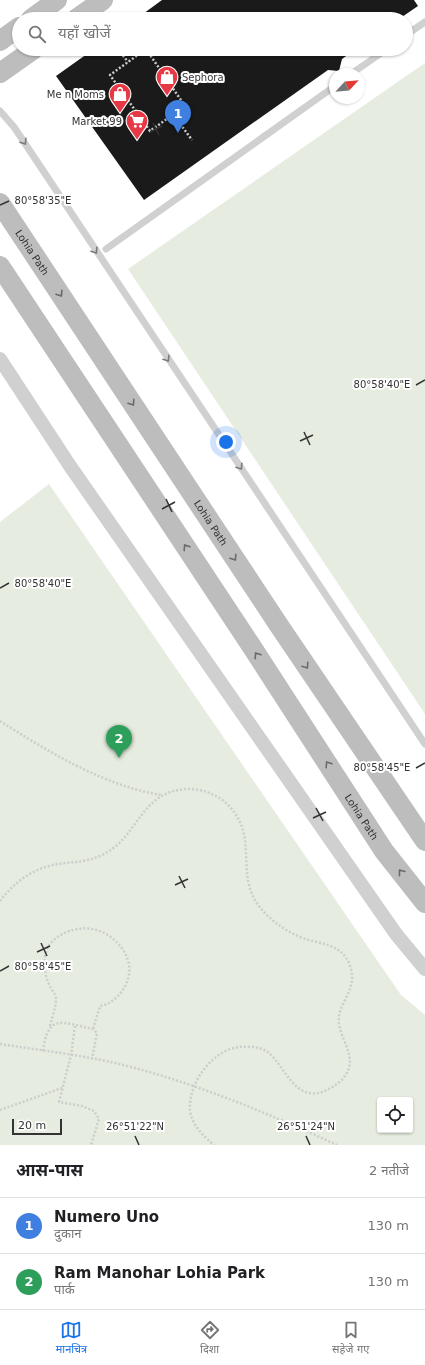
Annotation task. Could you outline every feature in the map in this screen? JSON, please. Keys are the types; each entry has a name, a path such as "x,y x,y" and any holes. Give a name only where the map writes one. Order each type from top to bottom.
{"main road":[{"path":"41,12 57,0"},
{"path":"86,12 103,0"},
{"path":"0,41 12,32"},
{"path":"0,73 24,56"},
{"name":"Lohia Path","path":"0,203 278,624 425,841"},
{"name":"Lohia Path","path":"0,266 248,640 384,851 425,902"}],"street":[{"path":"0,359 70,466 396,934 425,969"}],"lane":[{"path":"413,30 425,22"},
{"path":"360,68 377,56"},
{"path":"106,249 329,90"},
{"path":"0,111 14,128 176,373 425,744"}],"path":[{"path":"123,56 128,62"},
{"path":"136,56 110,75 150,131 185,106 151,56"},
{"path":"173,114 192,140"},
{"path":"0,721 41,747 102,776 147,793 163,795"},
{"path":"0,901 18,882 36,870 49,866 87,861 107,852 122,842 147,808 163,795 176,790 196,790 222,799 230,807 244,831 247,844 247,879 250,890 257,903 273,921 283,929 306,940 334,946 344,955 350,965 352,975 349,995 341,1009 339,1023 350,1058 349,1070 340,1082 333,1087 316,1093 299,1089 283,1072 270,1054 258,1048 234,1048 206,1064 191,1100 191,1116 199,1130 214,1145"},
{"path":"43,1051 47,1030 50,1026 57,998 51,989 45,972 45,957 48,946 58,937 69,931 87,928 103,932 116,941 129,964 128,976 123,991 112,1001 100,1006 94,1029 97,1033 92,1059"},
{"path":"50,1026 58,1023 94,1029"},
{"path":"75,1026 59,1102 82,1106 94,1111 99,1119 91,1145"},
{"path":"0,1044 133,1067 256,1108 337,1145"},
{"path":"0,1110 63,1087"}],"shaded area":[{"path":"425,63 425,714 128,269"},
{"path":"49,484 401,995 425,1015 425,1145 0,1145 0,522"}],"building":[{"path":"162,0 414,0 418,6 409,12 146,12"},
{"path":"84,56 346,56 342,59 340,68 329,68 329,70 144,200 56,76"}],"place":[{"name":"Sephora","path":"167,96"},
{"name":"Me n Moms","path":"120,114"},
{"name":"Numero Uno","path":"178,133"},
{"name":"Market 99","path":"137,140"},
{"name":"Ram Manohar Lohia Park","path":"119,758"}]}
